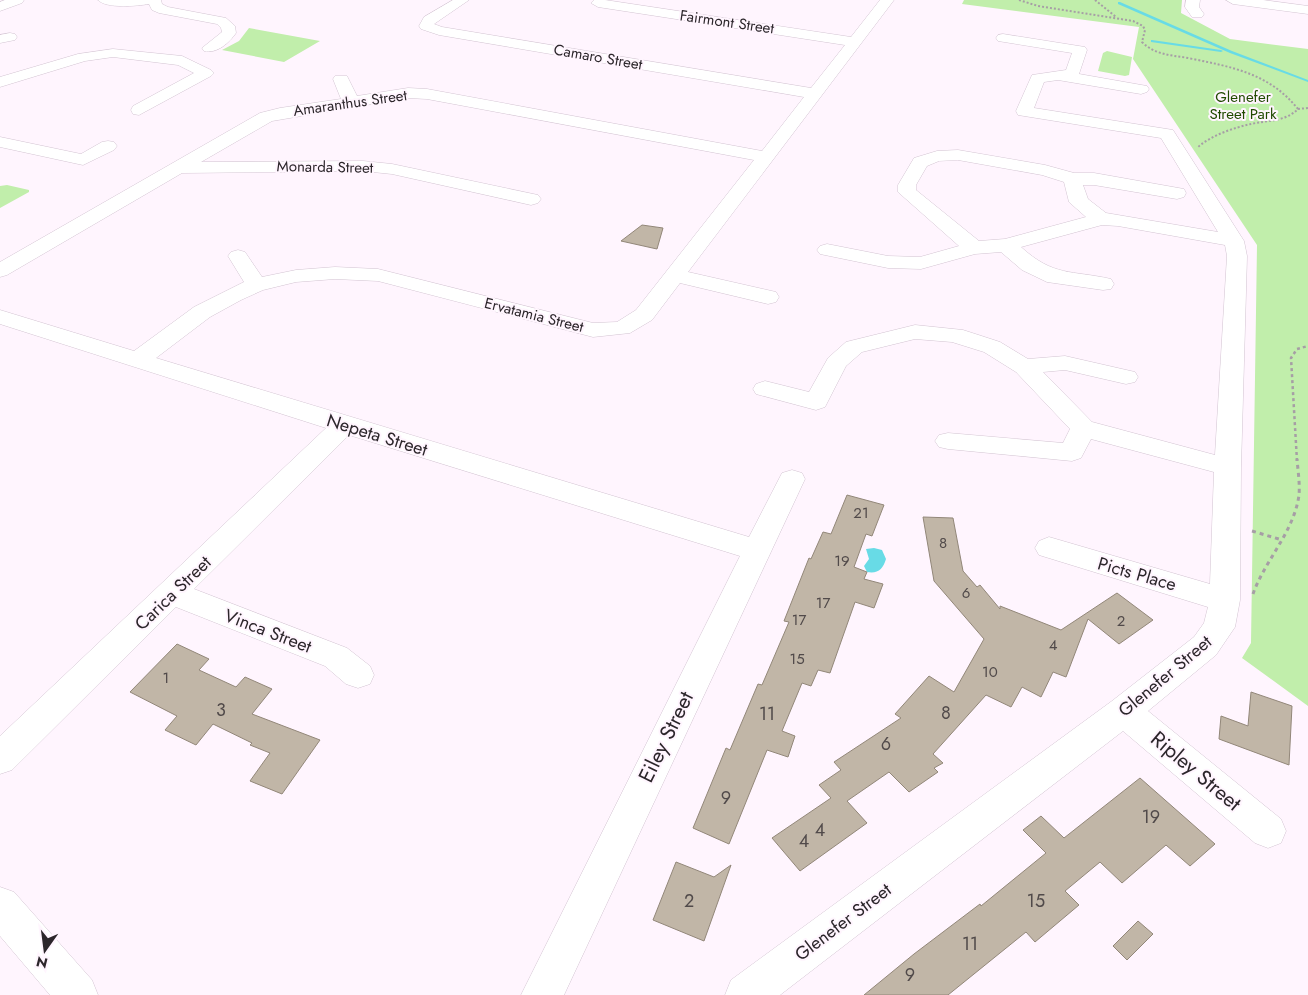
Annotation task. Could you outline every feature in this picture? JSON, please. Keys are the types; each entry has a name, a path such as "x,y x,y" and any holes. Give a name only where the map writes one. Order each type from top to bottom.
{"street":[{"path":"0,7 17,0"},
{"path":"105,0 132,2 154,0 157,7 164,10 221,21 228,26 229,33 220,42 182,61"},
{"name":"Camaro Street","path":"462,0 429,20 426,26 439,31 814,94"},
{"name":"Ervatamia Street","path":"138,360 202,312 256,285 296,276 335,273 378,275 592,330 622,328 644,315 887,0"},
{"path":"1193,0 1192,7 1197,14"},
{"path":"1233,0 1308,10"},
{"name":"Fairmont Street","path":"598,3 855,42"},
{"path":"228,26 246,22"},
{"path":"1003,38 1080,50 1072,74 1038,78 1024,111 1172,142"},
{"path":"0,82 83,58 113,53 182,61 206,73 139,110"},
{"path":"1060,76 1141,89"},
{"path":"340,79 351,102"},
{"name":"Amaranthus Street","path":"6,263 266,117 408,93 428,94 766,156"},
{"path":"0,142 83,160 108,146"},
{"name":"Glenefer Street","path":"746,995 1124,711 1205,646 1220,627 1238,598 1228,468 1237,256 1234,241 1172,142"},
{"path":"974,248 907,192 907,185 920,162 937,156 958,155 1045,170 1072,179 1094,179 1177,193"},
{"name":"Monarda Street","path":"176,168 363,166 392,169 531,199"},
{"path":"1072,179 1079,202 1101,219"},
{"path":"827,250 888,262 921,262 974,248 1006,245 1101,219 1118,220 1234,241"},
{"path":"1006,245 1029,266 1055,278 1103,284"},
{"path":"238,256 256,285"},
{"path":"675,275 768,297"},
{"name":"Nepeta Street","path":"0,317 344,425 756,550"},
{"path":"766,389 816,402 836,363 854,347 915,332 955,335 992,347 1024,368 1083,428 1228,468"},
{"path":"1024,368 1066,363 1126,376"},
{"name":"Carica Street","path":"0,759 344,425"},
{"path":"948,441 1072,452 1083,428"},
{"name":"Eiley Street","path":"542,995 792,479"},
{"name":"Picts Place","path":"1049,548 1238,598"},
{"name":"Vinca Street","path":"173,593 336,657 358,675"},
{"name":"Ripley Street","path":"1124,711 1268,831"},
{"path":"0,906 77,995"}],"path":[{"path":"1019,0 1038,6 1133,21 1144,26 1142,42 1147,48 1159,53 1218,64 1266,80 1292,98 1298,109"},
{"path":"1095,0 1116,17"},
{"path":"1172,142 1199,146 1208,138 1250,124 1282,119 1291,116 1298,109 1308,108"},
{"path":"1238,598 1259,577 1292,520 1299,494 1291,358 1296,349 1308,346"}],"green space":[{"name":"Glenefer Street Park","path":"964,0 1182,0 1181,13 1230,39 1308,49 1308,706 1242,658 1251,643 1257,245 1133,59 1139,27 962,4"},
{"path":"249,28 320,41 284,62 222,50 239,41"},
{"path":"1107,51 1132,57 1129,75 1125,76 1098,71 1103,53"},
{"path":"7,185 29,190 29,192 0,208 0,186"}],"water":[{"path":"866,549 882,550 886,559 880,570 867,572 864,566 869,559"}],"building":[{"path":"642,225 663,228 657,249 621,241"},
{"path":"847,495 884,505 872,536 866,534 854,567 867,572 864,579 883,584 874,608 855,602 830,673 818,670 811,686 802,683 782,731 795,736 788,757 767,750 729,844 693,828 726,748 730,750 758,684 762,685 789,622 784,621 809,558 811,559 823,532 831,534"},
{"path":"923,517 953,518 963,571 977,587 980,585 1000,609 1000,606 1061,630 1117,593 1153,620 1119,644 1088,619 1066,677 1053,672 1041,697 1022,687 1011,707 986,695 933,754 943,763 934,768 938,772 909,792 889,772 847,801 867,823 800,871 772,838 831,798 819,785 841,770 834,762 901,718 895,714 929,676 954,692 984,639 934,581"},
{"path":"177,644 209,659 199,670 236,687 245,677 272,689 252,714 320,740 282,794 250,781 270,753 250,745 252,743 213,724 196,745 165,730 177,716 130,692"},
{"path":"1251,692 1292,706 1289,765 1219,739 1221,716 1248,726"},
{"path":"1140,778 1215,844 1190,866 1166,845 1122,883 1100,862 1065,891 1079,905 1035,942 1026,932 948,995 864,995 914,954 980,904 981,906 1046,853 1023,830 1041,816 1064,838"},
{"path":"676,862 714,877 731,865 704,941 653,920"},
{"path":"1138,921 1153,934 1127,960 1113,946"}],"waterway":[{"path":"1119,3 1231,52 1308,81"},
{"path":"1152,41 1221,51"}]}
